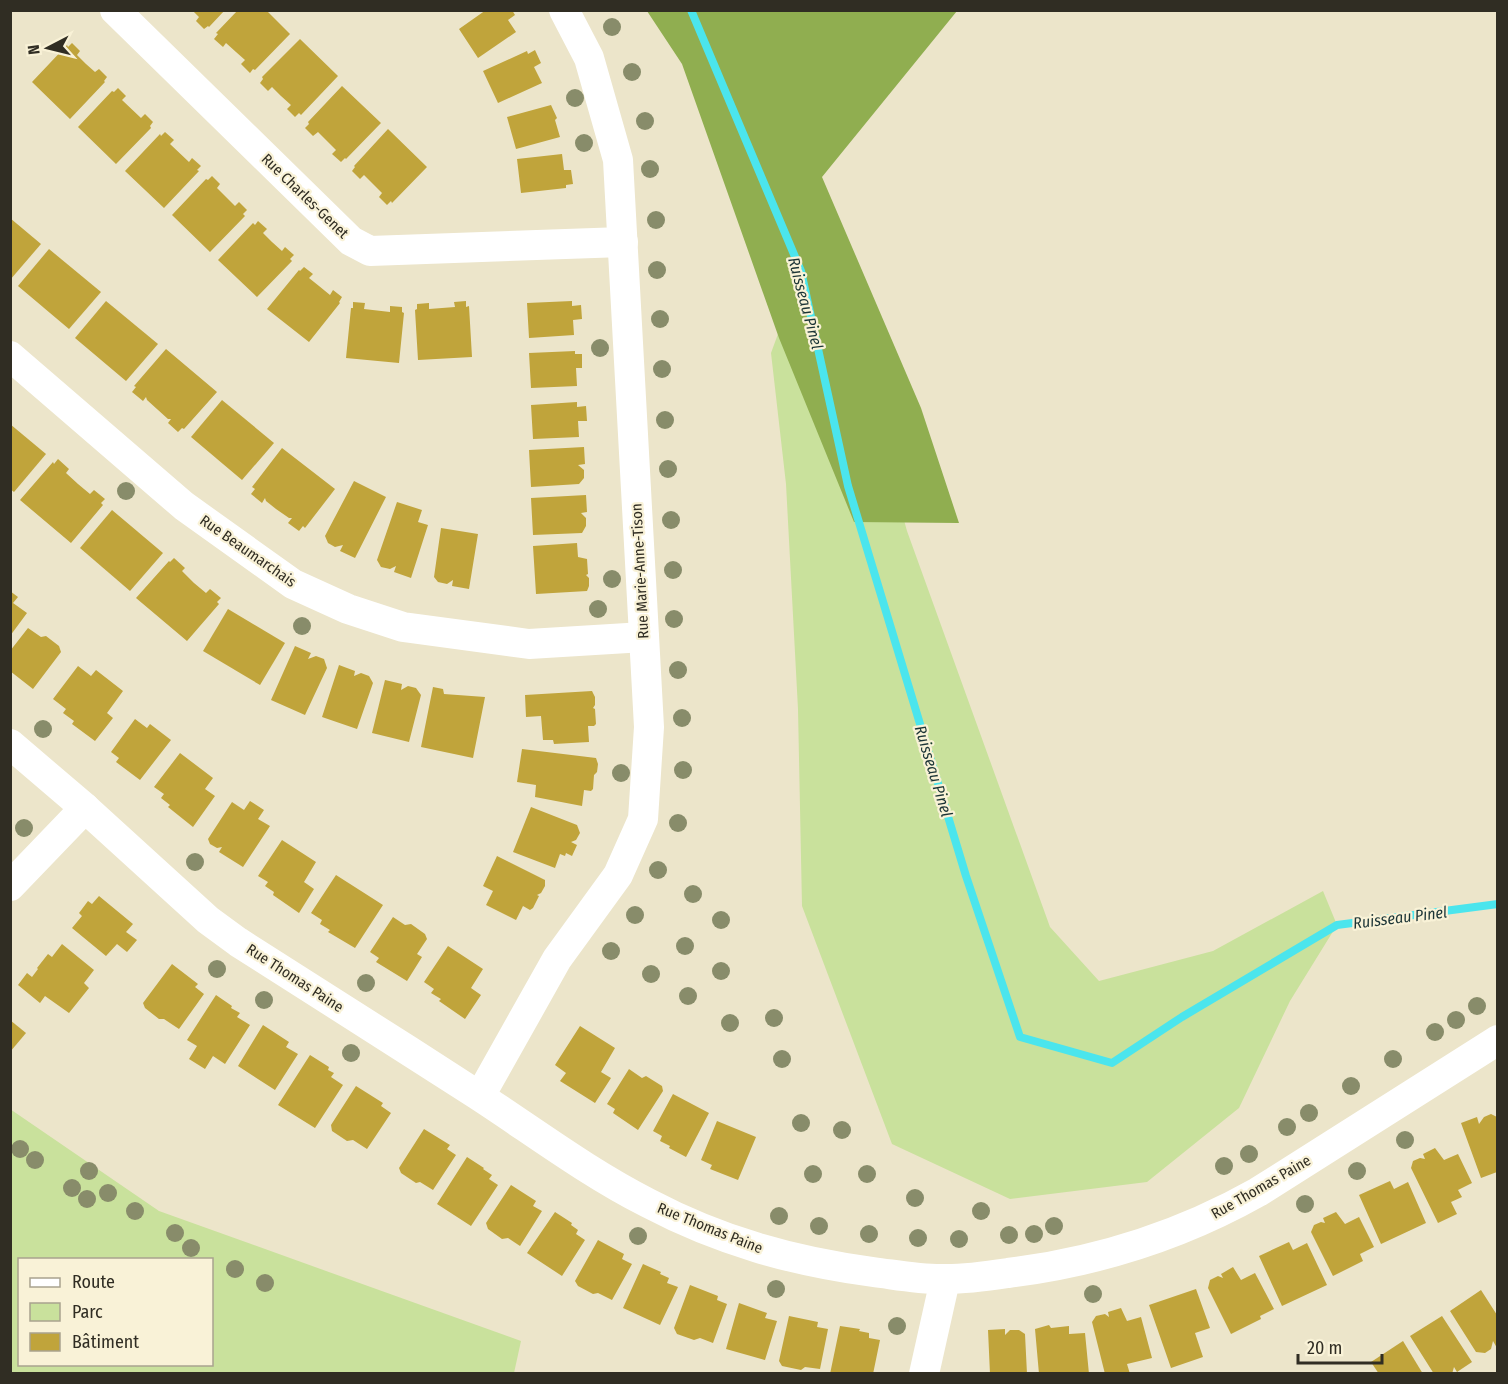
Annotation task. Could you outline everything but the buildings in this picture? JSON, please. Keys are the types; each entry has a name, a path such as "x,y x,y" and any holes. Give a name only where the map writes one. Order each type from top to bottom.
{"street":[{"name":"Rue Charles-Genet","path":"115,10 351,241 370,251 623,242"},
{"name":"Rue Marie-Anne-Tison","path":"480,1096 557,960 618,875 643,819 648,727 618,160 589,58 564,10"},
{"name":"Rue Beaumarchais","path":"10,356 184,506 293,584 348,609 403,627 529,644 644,637"},
{"name":"Rue Thomas Paine","path":"10,744 86,808 208,920 238,942 480,1096 604,1180 649,1204 737,1242 784,1256 835,1266 945,1280 1072,1264 1126,1250 1220,1214 1497,1040"},
{"path":"10,886 86,808"},
{"path":"924,1374 945,1280"}],"green space":[{"path":"647,11 957,11 822,177 921,408 959,523 854,522 779,338 682,64"},
{"path":"801,271 843,297 907,531 1050,927 1099,981 1213,951 1323,891 1337,925 1290,1001 1239,1108 1147,1182 1010,1199 892,1144 802,906 798,709 786,484 771,353"},
{"path":"10,1109 159,1211 521,1341 514,1373 11,1373"}],"waterway":[{"name":"Ruisseau Pinel","path":"691,10 801,271 848,486 966,876 1020,1037 1112,1063 1182,1017 1337,925 1498,904"}]}
